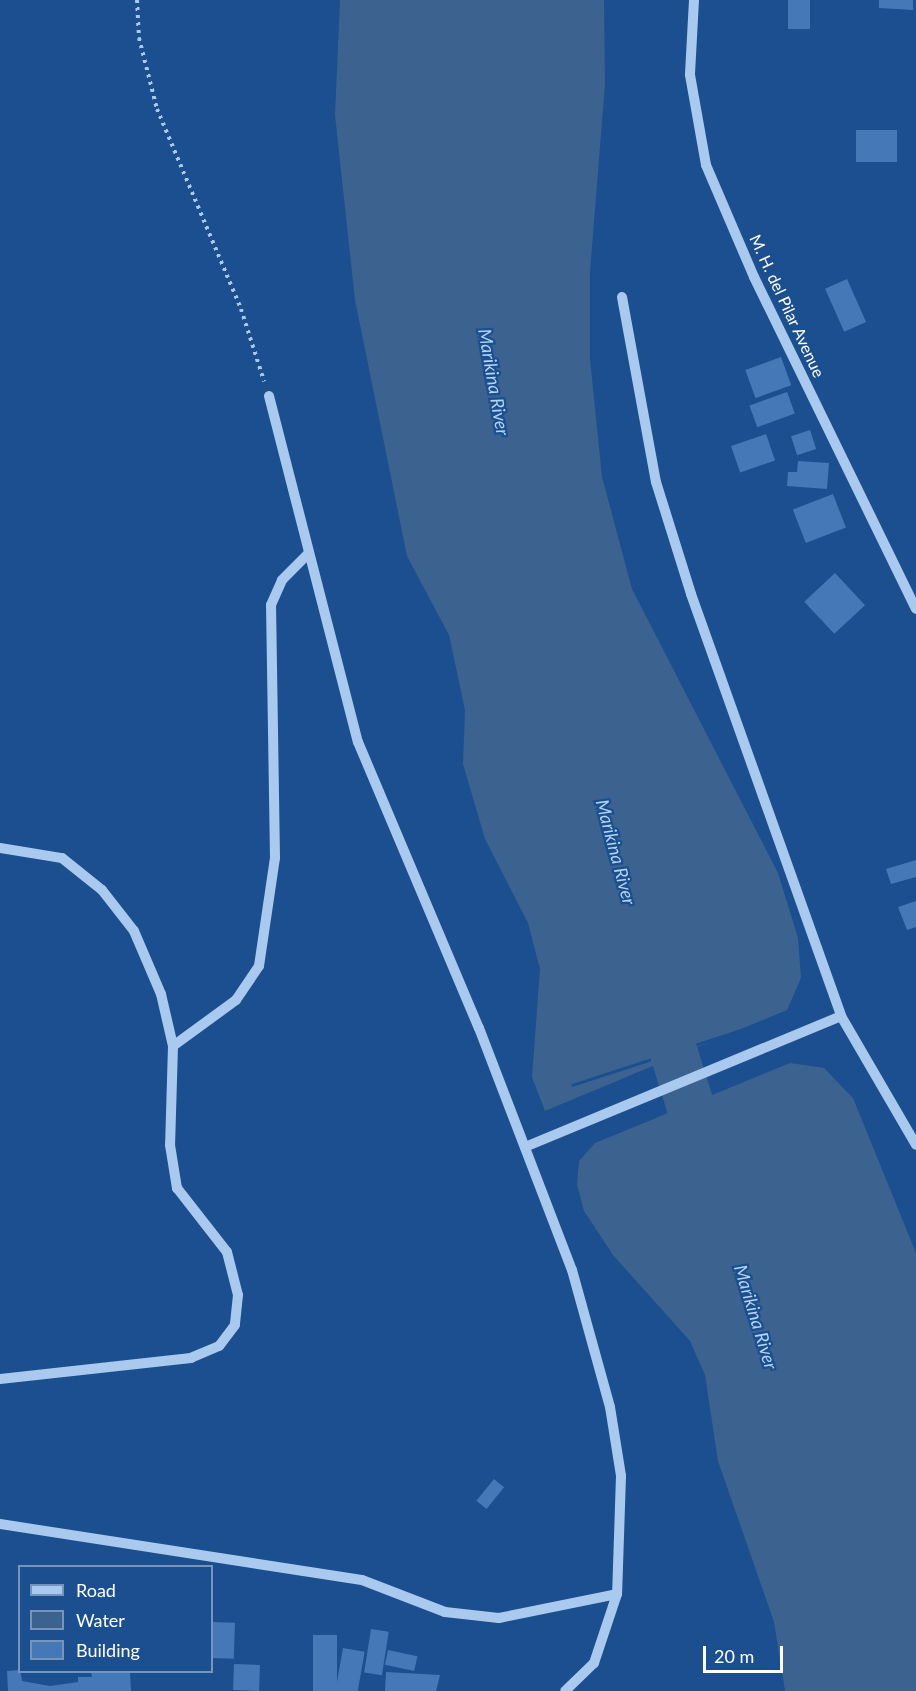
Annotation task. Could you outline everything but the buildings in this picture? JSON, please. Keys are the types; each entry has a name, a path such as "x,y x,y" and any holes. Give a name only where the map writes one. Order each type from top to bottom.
{"street":[{"name":"M. H. del Pilar Avenue","path":"694,0 690,75 706,165 754,277 916,609"},
{"path":"622,297 656,482 841,1016 916,1145"},
{"path":"269,396 358,742 525,1147 572,1270 610,1407 621,1476 617,1594 594,1663 565,1691"},
{"path":"172,1046 236,1000 259,966 275,858 271,605 282,580 308,554"},
{"path":"0,848 62,858 102,890 134,932 161,994 172,1046 170,1145 177,1188 227,1252 238,1295 235,1325 219,1346 191,1358 0,1379"},
{"path":"525,1147 841,1016"},
{"path":"0,1524 363,1580 445,1612 499,1618 617,1594"}],"path":[{"path":"136,0 139,38 157,109 241,309 269,396"}],"water":[{"path":"340,0 604,0 605,84 590,272 590,359 602,477 632,589 778,873 798,938 801,978 787,1010 545,1111 532,1077 540,969 528,923 485,839 463,764 465,710 449,635 407,556 355,300 335,115"},
{"path":"790,1063 824,1068 853,1098 916,1253 916,1691 785,1691 774,1622 718,1461 705,1375 690,1341 613,1255 584,1211 577,1184 579,1161 595,1143"}],"pier":[{"path":"772,1019 773,1022 572,1087 571,1084"},
{"path":"789,1060 790,1063 589,1128 588,1125"}],"waterway":[{"name":"Marikina River","path":"656,995 709,1166"}]}
